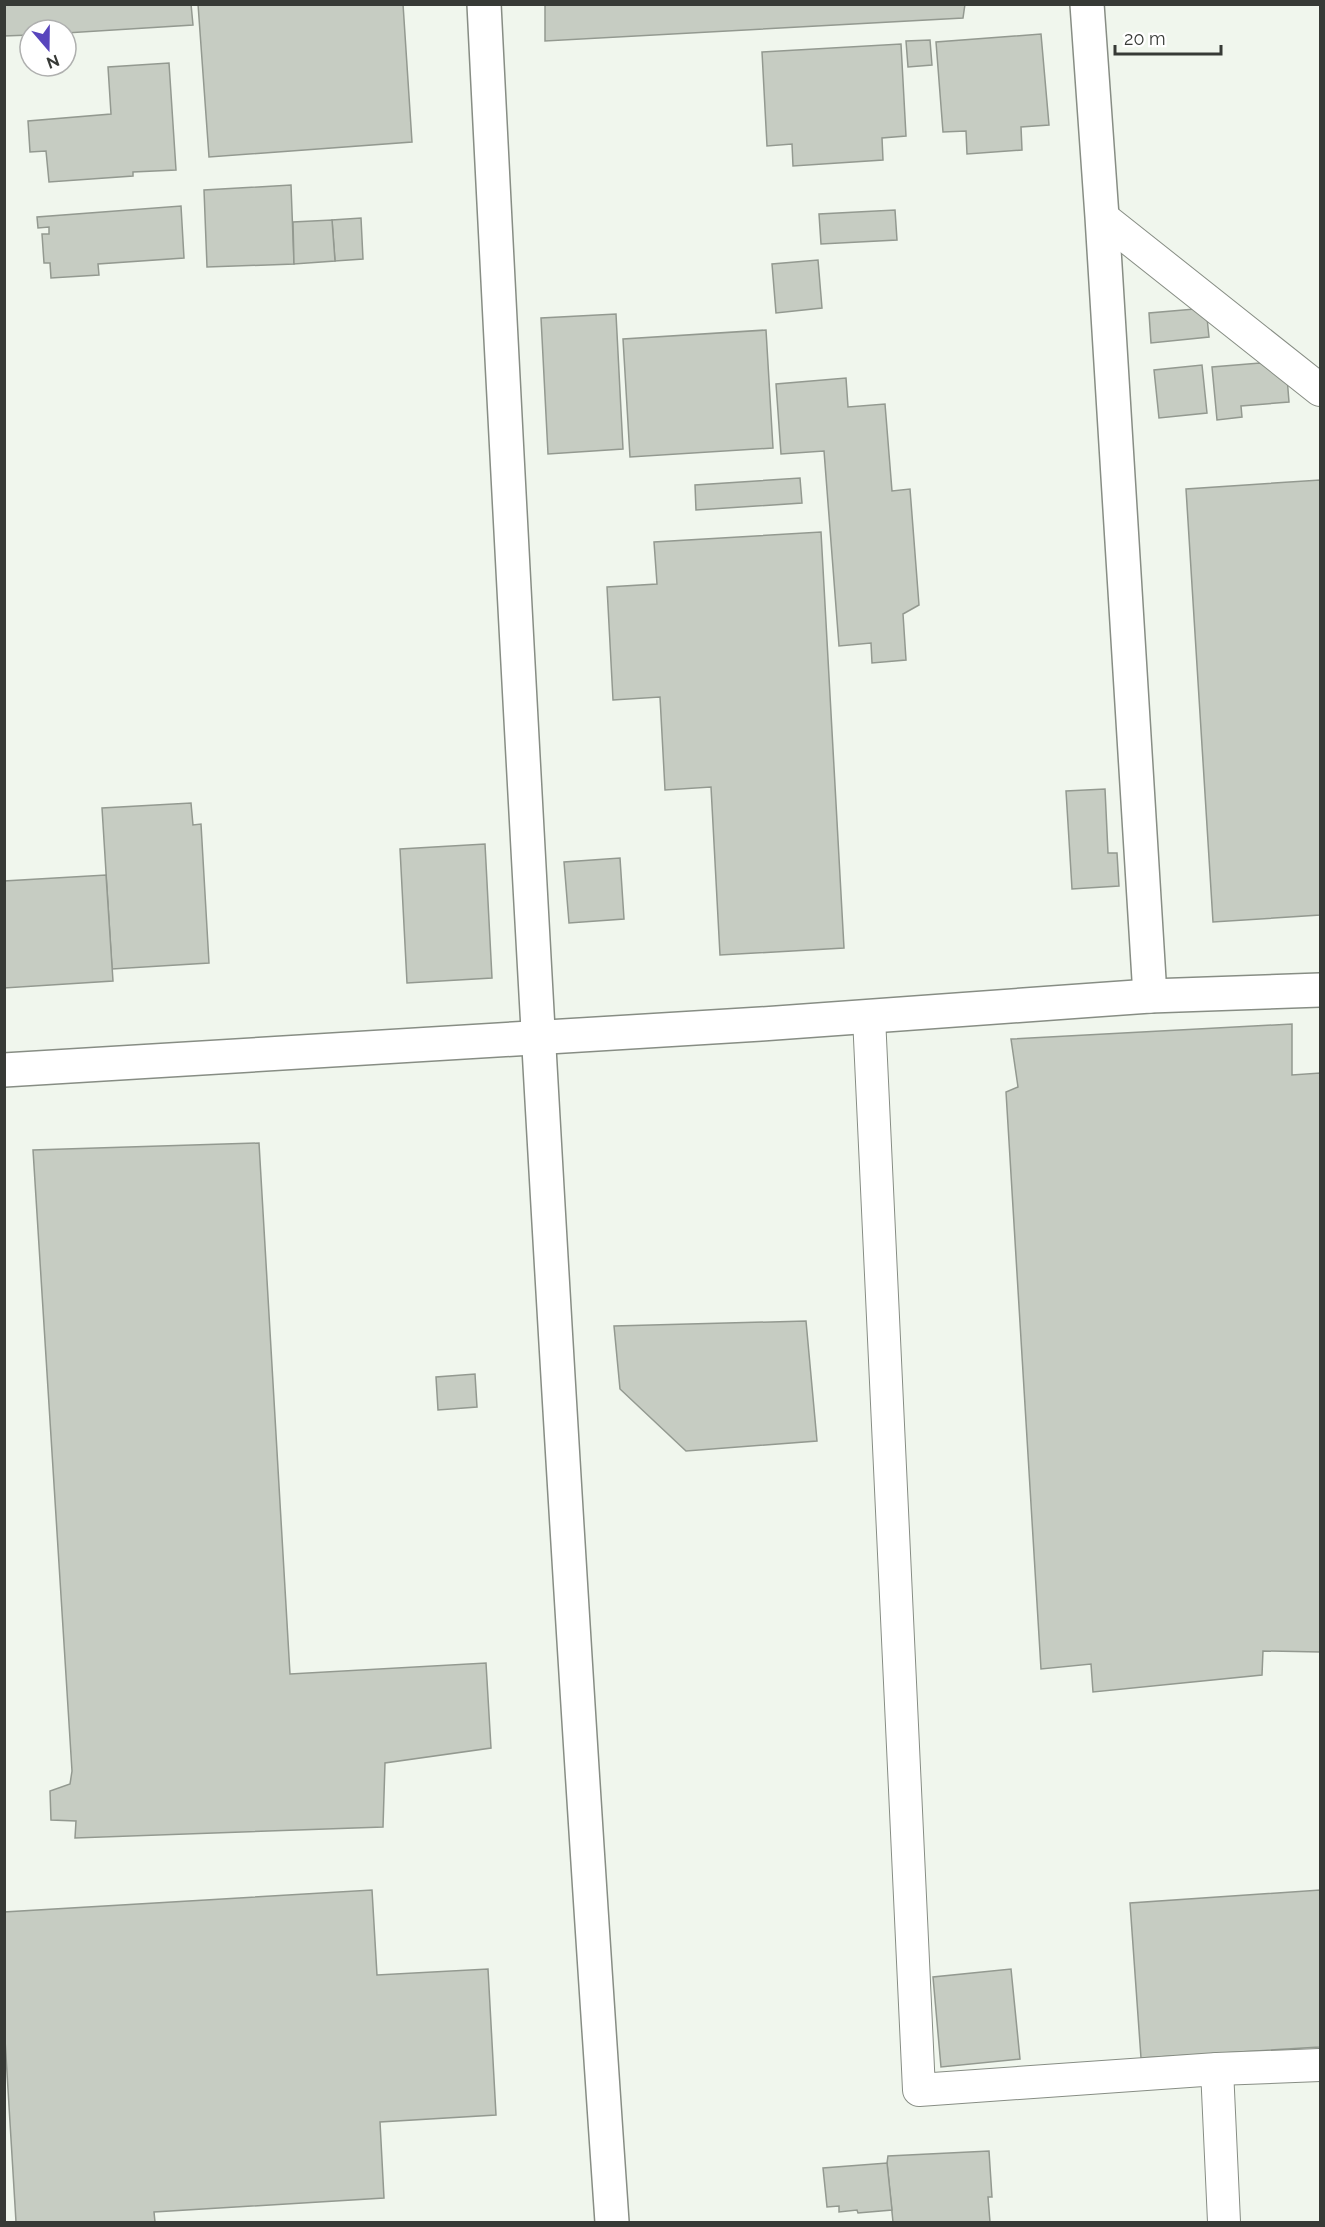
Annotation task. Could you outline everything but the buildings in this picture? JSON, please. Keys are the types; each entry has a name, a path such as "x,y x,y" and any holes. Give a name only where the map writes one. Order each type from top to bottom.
{"street":[{"path":"484,4 538,1037 587,1859 612,2223"},
{"path":"1087,4 1150,996"},
{"path":"1102,217 1320,390"},
{"path":"4,1070 869,1017 1150,996 1320,990"},
{"path":"869,1017 919,2090 1217,2068 1320,2065"},
{"path":"1217,2068 1224,2223"}]}
